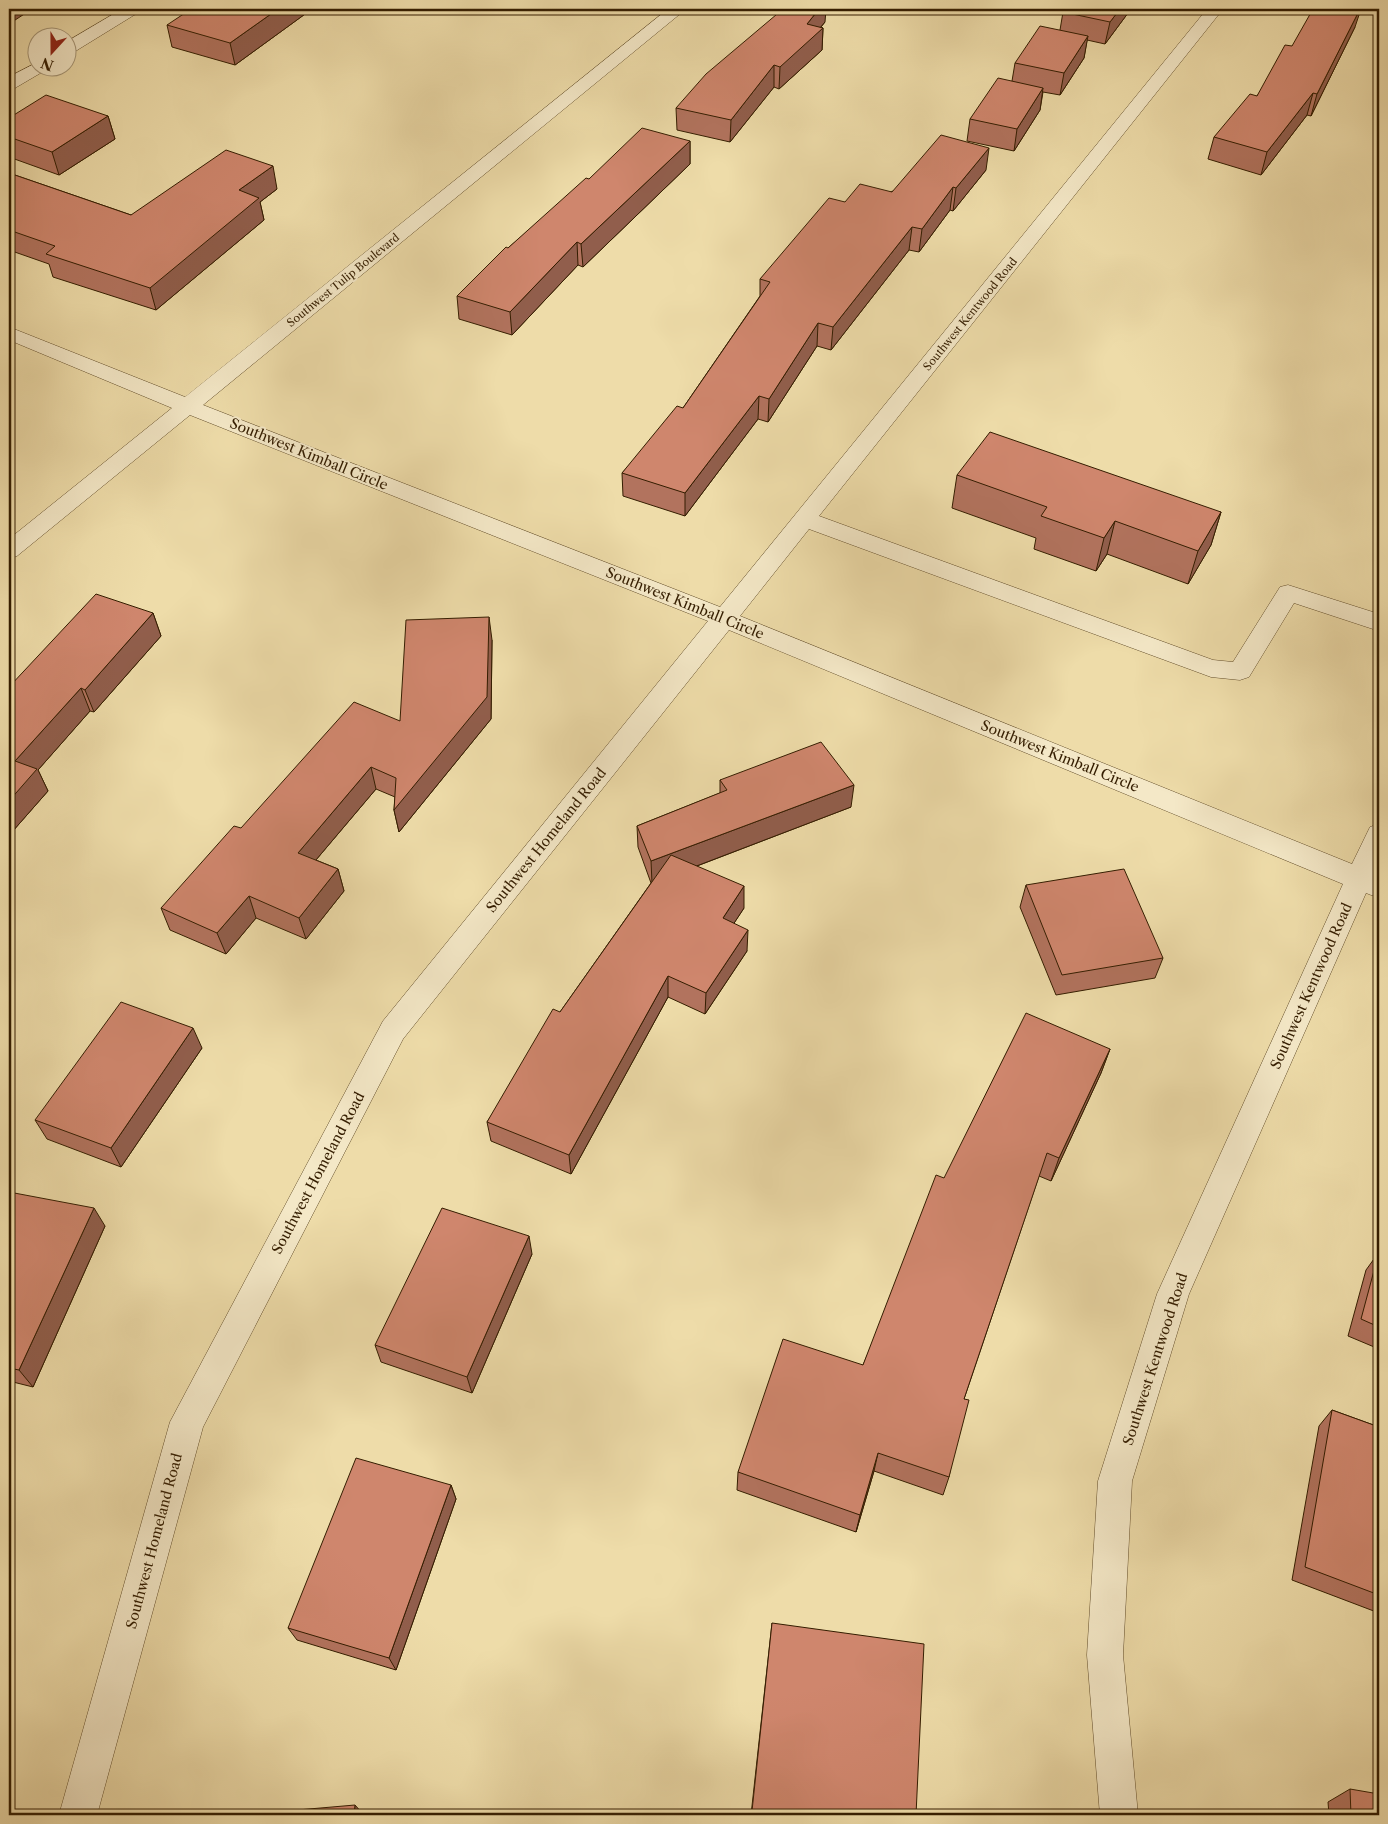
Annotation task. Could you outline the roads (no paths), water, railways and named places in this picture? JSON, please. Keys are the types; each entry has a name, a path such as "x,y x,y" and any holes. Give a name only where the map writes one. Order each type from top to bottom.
{"street":[{"path":"78,42 133,9"},
{"name":"Southwest Tulip Boulevard","path":"9,551 678,9"},
{"name":"Southwest Kentwood Road","path":"724,618 1215,9"},
{"path":"9,84 28,72"},
{"name":"Southwest Kimball Circle","path":"9,333 187,406 724,618 1369,883"},
{"path":"804,519 1211,668 1240,670 1288,593 1379,623"},
{"name":"Southwest Homeland Road","path":"78,1815 187,1422 393,1030 724,618"},
{"path":"1369,883 1379,834"},
{"name":"Southwest Kentwood Road","path":"1119,1815 1104,1655 1115,1481 1173,1294 1369,883"}]}
